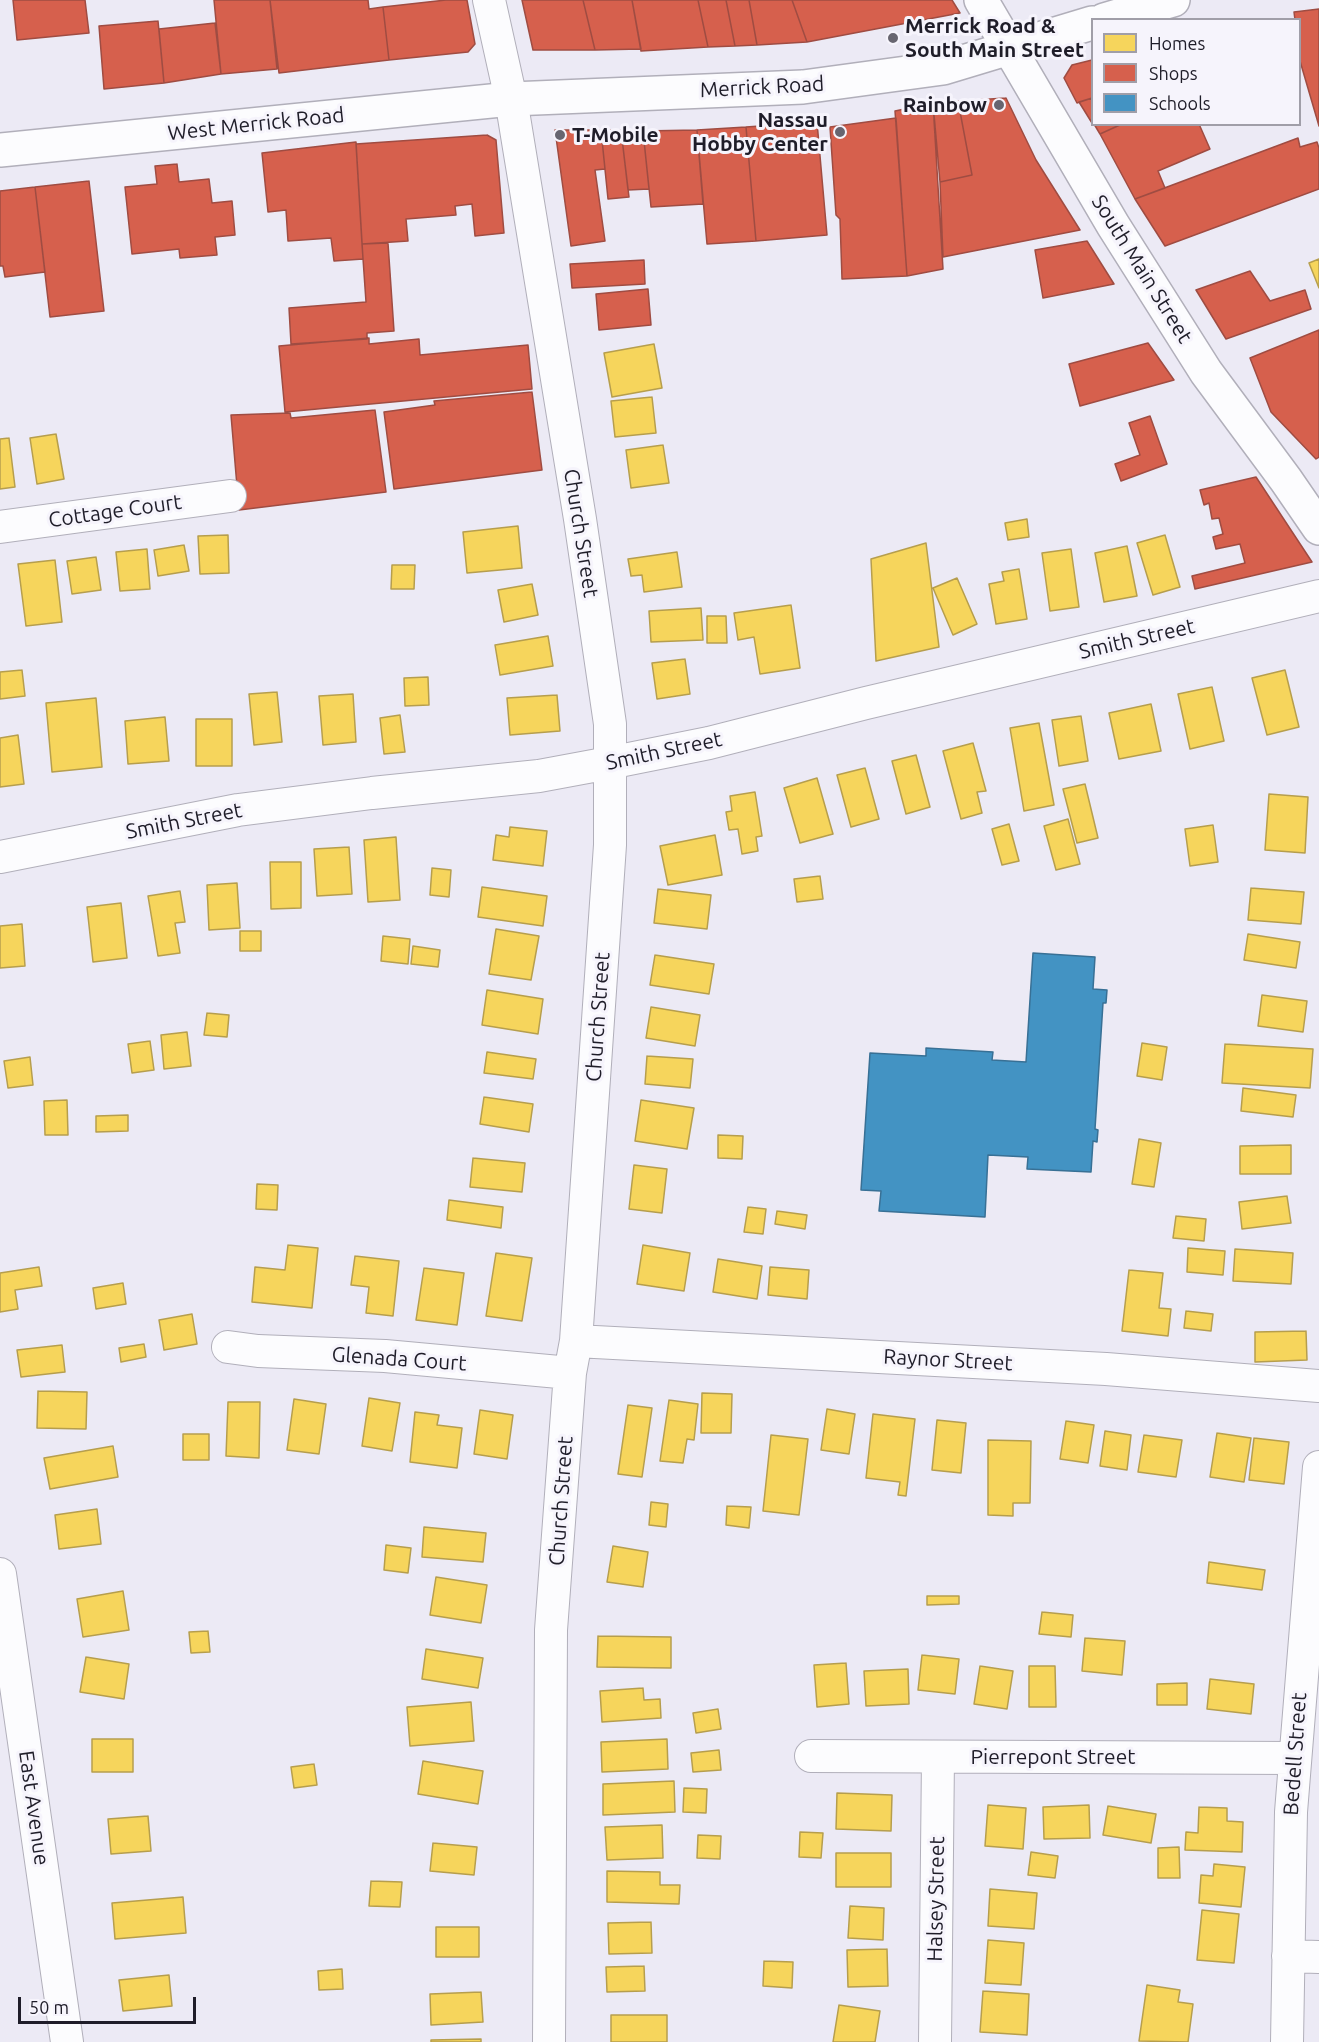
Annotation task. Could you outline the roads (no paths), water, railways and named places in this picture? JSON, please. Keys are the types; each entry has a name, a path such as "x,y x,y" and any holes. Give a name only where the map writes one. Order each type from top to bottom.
{"main road":[{"name":"South Main Street","path":"981,0 1113,225 1206,372 1319,528"},
{"path":"1111,18 1173,0"},
{"name":"Merrick Road","path":"512,99 803,87 943,68 1091,23"},
{"name":"West Merrick Road","path":"0,150 512,99"}],"street":[{"name":"Church Street","path":"489,0 512,99 610,724 610,845 576,1341 570,1373 551,1630 549,2042"},
{"name":"Cottage Court","path":"0,527 230,496"},
{"name":"Smith Street","path":"0,857 238,810 539,776 609,763 709,743 866,703 1319,596"},
{"name":"Raynor Street","path":"576,1341 1106,1369 1319,1386"},
{"name":"Glenada Court","path":"228,1347 258,1351 385,1356 570,1373"},
{"name":"Bedell Street","path":"1287,2042 1291,1812 1319,1467"},
{"name":"East Avenue","path":"0,1574 67,2042"},
{"name":"Pierrepont Street","path":"810,1756 1295,1758"},
{"name":"Halsey Street","path":"935,2042 938,1757"},
{"path":"1288,1956 1319,1957"}],"place":[{"name":"Merrick Road & South Main Street","path":"893,38"},
{"name":"Rainbow","path":"999,105"},
{"name":"Nassau Hobby Center","path":"840,132"},
{"name":"T-Mobile","path":"560,135"}]}
